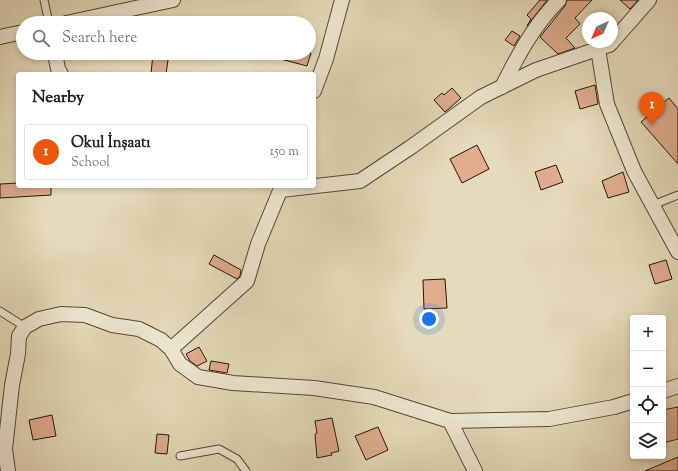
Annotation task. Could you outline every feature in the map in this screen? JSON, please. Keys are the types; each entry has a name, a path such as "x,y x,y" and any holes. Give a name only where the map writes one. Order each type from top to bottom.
{"street":[{"path":"99,16 173,0"},
{"path":"316,83 326,59 342,0"},
{"path":"502,87 524,44 548,11 559,0"},
{"path":"618,35 649,0"},
{"path":"0,37 16,34"},
{"path":"316,185 360,181 481,97 536,70 598,49 607,104 634,171 678,252"},
{"path":"56,60 60,72"},
{"path":"171,349 248,281 258,244 282,188"},
{"path":"8,471 5,450 4,414 12,385 18,354 19,336 25,328 39,319 61,314 85,315 112,325 139,329 161,340 171,349 180,364 198,376 214,381 314,388 374,397 450,421 549,419 614,407 630,402"},
{"path":"666,390 678,386"},
{"path":"450,421 475,471"}],"lane":[{"path":"44,0 47,16"},
{"path":"653,205 678,195"},
{"path":"0,311 25,328"},
{"path":"180,456 219,449 237,459 246,471"}],"building":[{"path":"540,0 547,0 527,26 531,19 527,15"},
{"path":"567,0 592,0 575,18 580,24 566,38 575,48 558,54 540,37 565,6"},
{"path":"620,0 638,0 630,9"},
{"path":"512,31 520,36 514,46 505,40"},
{"path":"152,60 168,60 166,72 151,72"},
{"path":"284,60 309,60 307,66"},
{"path":"595,85 598,104 580,109 575,91"},
{"path":"452,88 461,98 445,112 434,100 442,93 444,95"},
{"path":"669,98 678,109 678,164 641,122"},
{"path":"477,145 489,169 462,183 450,159"},
{"path":"556,165 563,182 541,190 535,172"},
{"path":"623,172 629,192 608,198 602,181"},
{"path":"16,183 16,188 51,188 51,195 0,198 0,184"},
{"path":"214,255 241,270 240,276 237,279 209,264"},
{"path":"666,260 672,279 655,284 649,265"},
{"path":"445,279 447,308 424,309 423,280"},
{"path":"199,347 207,361 197,366 190,361 186,354"},
{"path":"211,361 229,364 227,373 209,370"},
{"path":"678,407 678,439 666,442 666,423 666,409"},
{"path":"52,415 56,436 33,440 29,420"},
{"path":"332,418 339,451 331,453 332,455 317,458 315,434 317,433 315,421"},
{"path":"378,427 388,450 366,460 355,436"},
{"path":"157,434 169,435 167,454 155,453"},
{"path":"678,457 678,471 645,471"}],"place":[{"name":"Okul İnşaatı","path":"652,125"}]}
